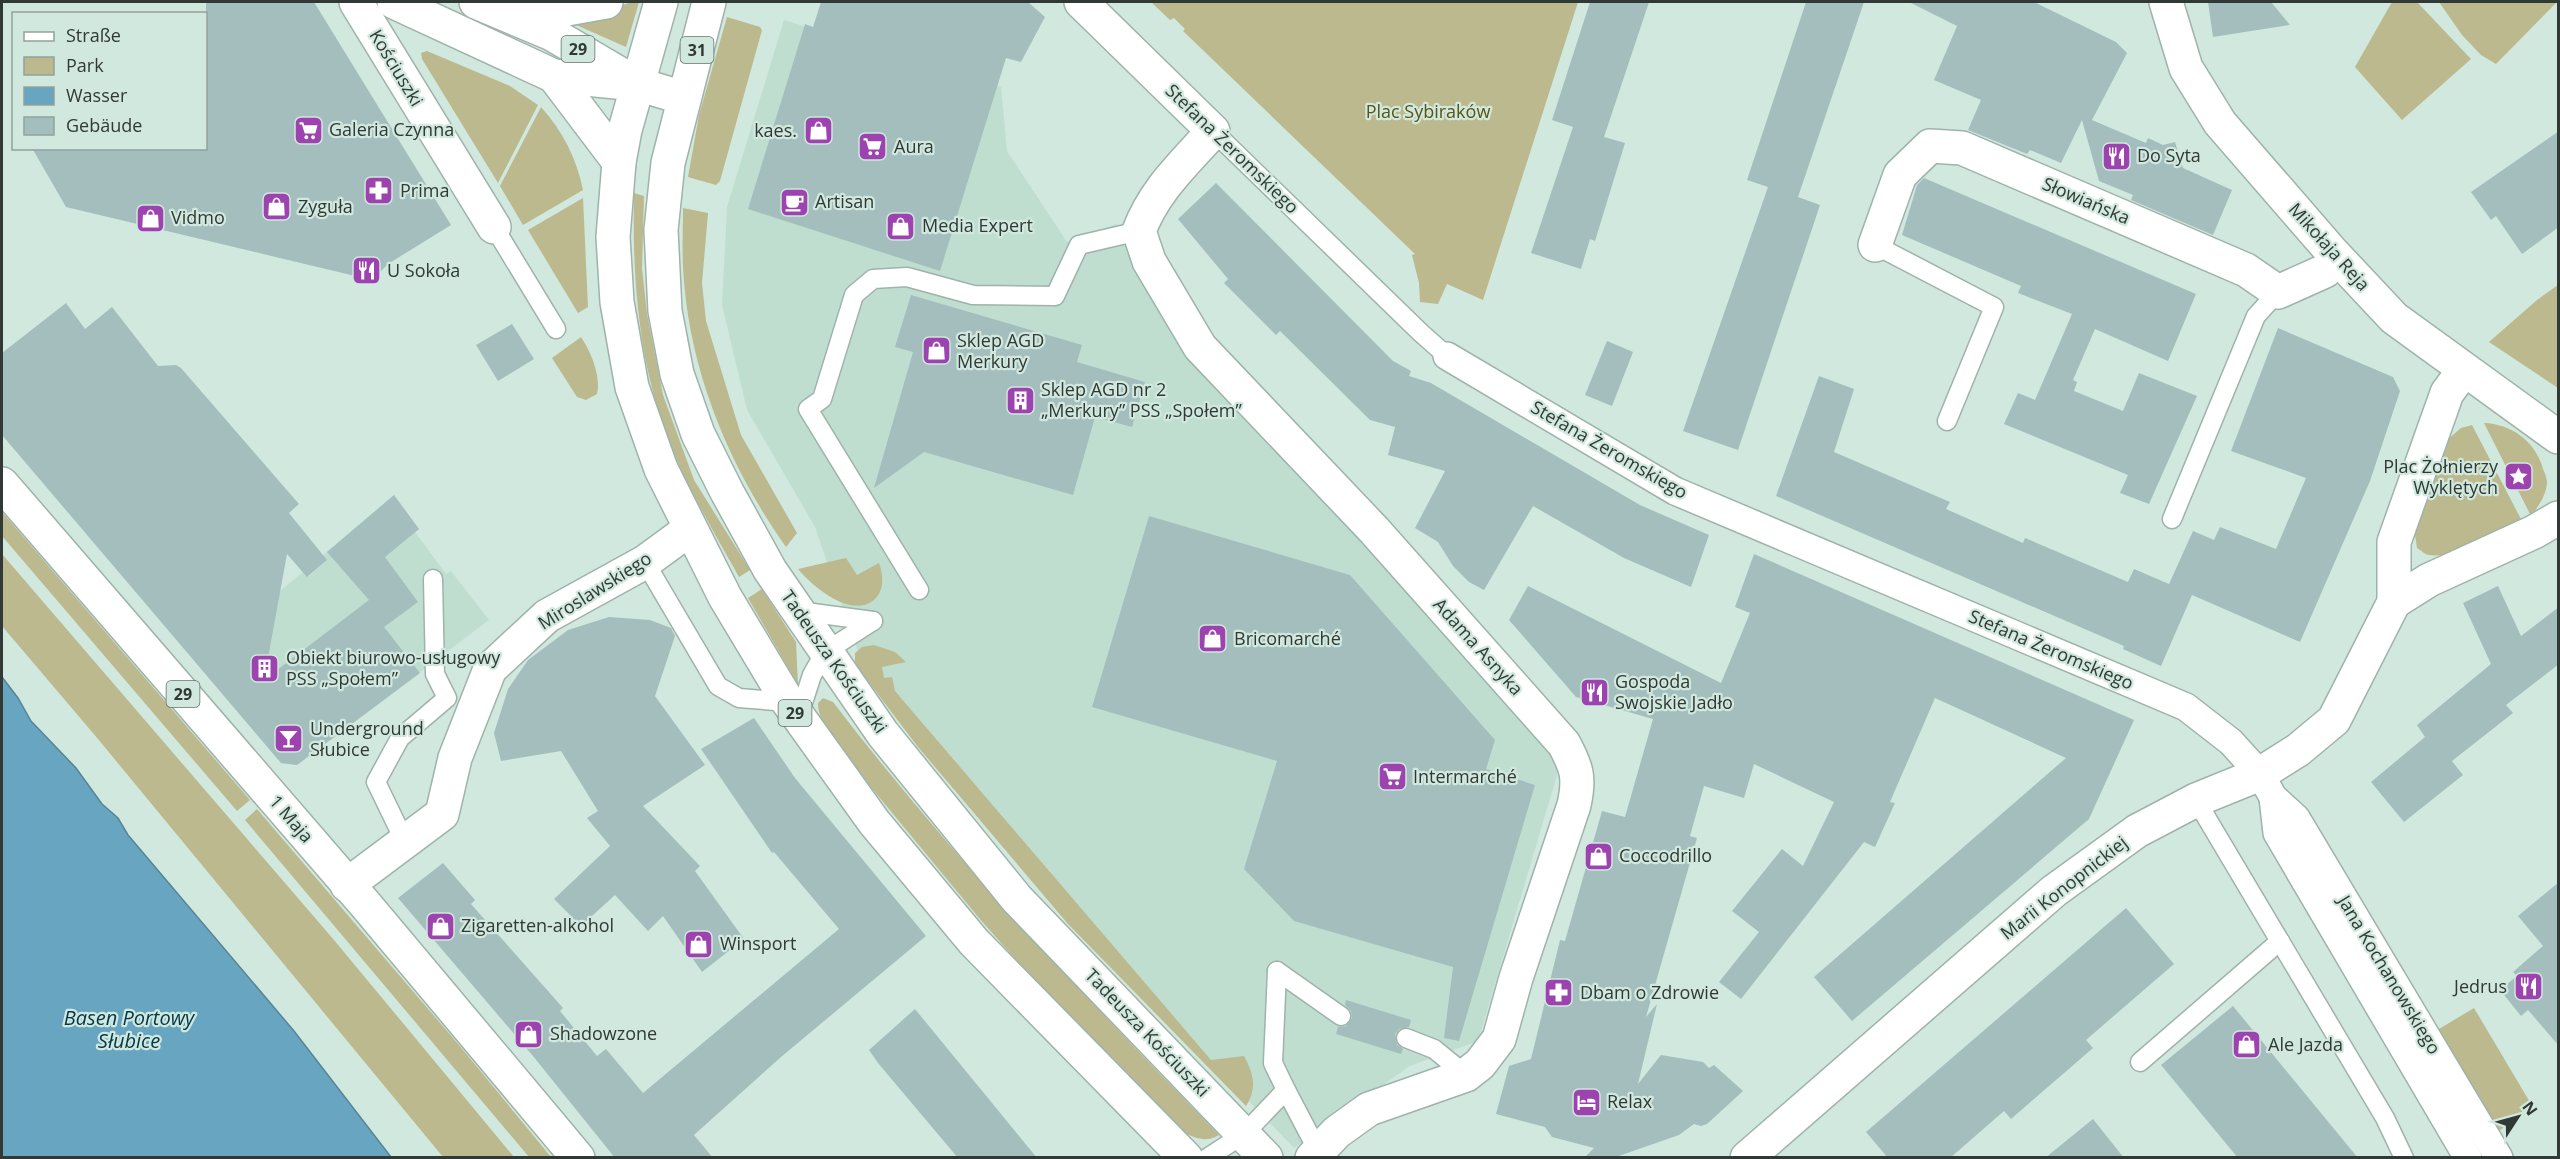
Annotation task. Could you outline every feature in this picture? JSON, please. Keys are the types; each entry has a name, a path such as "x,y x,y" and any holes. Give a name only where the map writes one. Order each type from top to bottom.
{"street":[{"name":"Kościuszki","path":"356,2 494,227"},
{"path":"394,2 554,76 637,84 660,2"},
{"name":"29","path":"476,2 552,34 637,84 684,98"},
{"path":"517,18 606,2"},
{"name":"31","path":"684,98 709,2"},
{"name":"Stefana Żeromskiego","path":"1081,2 1213,131"},
{"name":"Mikołaja Reja","path":"2166,2 2186,68 2220,123 2337,258 2394,318 2559,437"},
{"path":"554,76 619,162"},
{"name":"29","path":"637,84 619,162 613,237 617,302 632,387 661,469 690,529 726,597 793,710 874,822 974,942 1186,1158"},
{"name":"Tadeusza Kościuszki","path":"684,98 668,163 661,230 665,311 677,374 698,434 727,492 770,570 883,734 1017,899 1266,1158"},
{"path":"1139,231 1146,212 1164,184 1213,131"},
{"name":"Słowiańska","path":"1875,245 1900,175 1929,146 1962,148 2246,270 2278,292"},
{"name":"Adama Asnyka","path":"1139,231 1149,261 1200,347 1374,530 1564,744 1575,765 1578,783 1574,805 1516,978 1499,1039 1480,1064 1467,1075 1369,1109 1337,1132 1315,1154"},
{"path":"2278,292 2325,271 2337,258"},
{"name":"Stefana Żeromskiego","path":"1447,356 1675,490 2186,707 2231,742 2266,786"},
{"name":"Marii Konopnickiej","path":"1747,1158 2054,891 2137,831 2196,800 2266,786 2298,750 2334,720 2394,602 2394,542 2447,393 2464,370"},
{"name":"1 Maja","path":"2,484 578,1158"},
{"path":"2394,602 2429,580 2534,532 2559,518"},
{"name":"Miroslawskiego","path":"347,885 442,814 455,758 490,669 547,616 645,562 690,529"},
{"name":"Jana Kochanowskiego","path":"2266,786 2277,833 2468,1158"},
{"name":"Jana Kochanowskiego","path":"2266,786 2296,818 2499,1158"}],"lane":[{"name":"Stefana Żeromskiego","path":"1213,131 1447,356"},
{"path":"494,227 556,329"},
{"path":"918,590 808,409 822,399 854,295 873,279 907,277 973,295 1055,296 1079,245 1139,231"},
{"path":"1875,245 1994,307 1947,421"},
{"path":"2172,519 2256,316 2278,292"},
{"path":"645,562 718,686 739,698 793,710 825,652 873,621 798,611"},
{"path":"405,842 376,782 400,738 447,698 435,674 433,579"},
{"path":"2196,800 2385,1118 2404,1158"},
{"path":"2140,1062 2280,941"},
{"path":"1315,1154 1273,1063 1276,971 1341,1016"},
{"path":"1406,1038 1434,1049 1467,1075"},
{"path":"1207,1158 1244,1134 1286,1090"}],"shaded area":[{"path":"784,20 1001,87 1007,151 1067,242 1116,224 1168,318 1561,762 1478,1041 1410,1066 1294,1148 1094,941 860,658 815,527 747,410 722,305 727,207"},
{"path":"394,495 419,529 415,532 446,574 451,571 489,620 297,765 281,763 195,662 303,572 308,577 326,561 322,556"}],"green space":[{"path":"631,2 639,2 626,47 574,24"},
{"name":"Plac Sybiraków","path":"1151,2 1578,2 1483,300 1447,284 1438,304 1420,302 1419,283 1412,255 1415,254 1183,31 1185,29 1174,18 1170,20"},
{"path":"2392,2 2417,2 2471,59 2402,120 2355,67"},
{"path":"2439,2 2557,2 2496,64 2481,55 2462,35"},
{"path":"727,17 760,27 762,30 720,181 716,185 688,177 699,115"},
{"path":"427,51 510,86 538,105 498,183 422,59 421,53"},
{"path":"541,107 556,125 568,145 583,190 523,225 500,186"},
{"path":"634,193 644,196 642,268 647,314 663,395 694,480 750,570 739,577 680,468 661,421 652,389 636,292"},
{"path":"583,198 588,307 578,313 528,230"},
{"path":"683,208 708,213 702,283 706,321 741,435 797,533 786,547 765,516 729,449 702,378 686,305"},
{"path":"2558,285 2558,388 2489,342 2537,300"},
{"path":"581,337 592,357 598,380 597,394 586,400 577,397 552,358"},
{"path":"2484,423 2504,427 2521,436 2540,459 2547,483 2541,501 2531,516"},
{"path":"2472,425 2523,523 2464,549 2439,555 2428,555 2417,548 2415,535 2447,440 2461,428"},
{"path":"2,512 250,800 237,811 2,536"},
{"path":"2,554 334,940 514,1157 443,1157 2,626"},
{"path":"846,558 857,575 879,563 882,586 875,599 855,606 844,603 823,592 798,569"},
{"path":"762,589 796,642 798,685 748,598"},
{"path":"874,645 895,652 906,662 882,667 884,678 892,677 895,691 1211,1060 1244,1056 1253,1081 1252,1094 1246,1106 1068,924 918,747 855,664 855,653 862,647"},
{"path":"823,698 833,702 971,870 1118,1030 1219,1135 1205,1139 1183,1132 1039,986 979,918 841,751 820,716 818,703"},
{"path":"257,809 459,1045 551,1157 529,1157 245,820"},
{"path":"2474,1008 2534,1109 2495,1133 2434,1032"}],"water":[{"name":"Basen Portowy Słubice","path":"2,677 18,698 31,721 76,768 102,804 118,818 128,835 294,1031 391,1157 2,1157"}],"building":[{"name":"Galeria Czynna","path":"206,2 314,2 451,225 388,264 372,280 66,207 33,150 207,150"},
{"name":"Aura","path":"821,2 1028,2 1045,17 1021,62 1006,58 940,271 748,209 805,24 813,27"},
{"path":"1590,2 1649,2 1604,137 1625,143 1595,241 1590,239 1581,269 1531,253 1573,127 1552,120"},
{"path":"1806,2 1864,2 1798,197 1820,205 1738,450 1683,431 1768,187 1747,180"},
{"path":"1909,2 2034,2 2116,42 2127,53 2092,120 2146,143 2148,138 2163,145 2175,142 2183,168 2232,190 2213,235 2131,200 2133,195 2099,181 2082,120 2061,163 2030,150 2027,154 1968,130 1981,100 1934,80 1957,26"},
{"path":"2208,2 2271,2 2290,25 2213,37"},
{"path":"2559,131 2559,227 2522,254 2496,216 2491,220 2471,192"},
{"path":"1924,178 2196,294 2168,361 2095,329 2073,380 2077,382 2074,391 2123,411 2139,373 2197,396 2149,504 2120,493 2128,475 2004,424 2018,393 2035,400 2072,314 2018,293 2021,286 1902,235 1917,185"},
{"path":"1216,183 1393,361 1411,371 1409,376 1431,383 1640,505 1709,535 1691,587 1624,558 1533,506 1484,590 1469,582 1453,566 1438,542 1415,528 1445,471 1388,455 1395,427 1370,420 1280,331 1276,335 1224,283 1228,279 1178,219"},
{"name":"Sklep AGD nr 2 „Merkury” PSS „Społem”","path":"911,295 1082,345 1077,362 1145,382 1132,427 1095,417 1073,495 924,452 874,488 913,352 895,347"},
{"path":"66,303 85,329 112,307 158,366 176,365 181,368 299,504 289,513 327,560 307,577 287,554 264,680 369,600 327,552 394,495 419,529 385,557 418,602 384,627 420,673 297,765 281,763 2,435 2,353"},
{"path":"512,324 534,359 498,381 476,345"},
{"path":"2278,328 2393,377 2400,391 2370,481 2300,642 2192,595 2161,666 2123,649 2124,646 1776,496 1819,376 1854,389 1834,452 1950,502 1946,509 2023,543 2025,538 2128,582 2134,569 2169,584 2193,531 2214,540 2220,527 2276,549 2306,478 2231,451"},
{"path":"1607,341 1633,352 1612,406 1585,395"},
{"name":"Intermarché","path":"1149,516 1350,575 1495,740 1486,769 1535,785 1459,1041 1444,1038 1453,967 1294,921 1244,869 1277,761 1092,707"},
{"path":"1754,554 2134,720 2089,819 1852,1021 1814,977 2066,758 1935,698 1890,802 1895,803 1875,847 1864,842 1741,999 1719,982 1759,932 1732,911 1782,849 1803,866 1834,802 1754,764 1744,798 1704,786 1690,836 1697,838 1646,1017 1657,1004 1638,1084 1661,1055 1703,1062 1709,1068 1714,1065 1743,1091 1707,1124 1701,1126 1694,1124 1679,1135 1613,1158 1584,1158 1594,1148 1552,1137 1545,1127 1496,1114 1509,1066 1531,1059 1560,940 1565,941 1602,811 1625,817 1653,719 1576,697 1509,620 1528,586 1721,683 1750,613 1735,607"},
{"path":"2498,586 2521,636 2559,607 2559,664 2506,705 2513,713 2452,761 2463,775 2404,822 2371,782 2425,737 2417,725 2491,664 2463,603"},
{"path":"609,617 650,620 671,628 675,636 655,696 705,765 643,806 700,866 695,871 744,939 702,972 663,916 648,931 615,895 581,926 554,899 610,846 587,818 598,811 561,751 501,761 494,733 508,689 528,660 568,630"},
{"path":"754,718 795,778 926,936 781,1057 694,1135 713,1158 615,1158 533,1056 398,898 443,863 475,900 471,904 563,1008 560,1011 597,1056 606,1049 643,1093 839,929 774,852 772,853 701,749"},
{"path":"2559,882 2559,1046 2528,1010 2521,1016 2500,990 2517,976 2513,972 2543,946 2518,916"},
{"path":"2126,908 2174,964 2086,1040 2093,1048 2011,1119 2004,1111 1950,1158 1888,1158 1866,1132"},
{"path":"1346,1000 1411,1020 1409,1027 1399,1029 1395,1034 1397,1045 1403,1049 1401,1054 1336,1034 1338,1027 1346,1026 1352,1018 1351,1011 1345,1005"},
{"path":"2233,1006 2358,1158 2238,1158 2161,1065"},
{"path":"915,1009 1037,1158 958,1158 878,1063 869,1050"},
{"path":"2093,1119 2124,1158 2045,1158"}],"place":[{"name":"Galeria Czynna","path":"308,130"},
{"name":"kaes.","path":"818,131"},
{"name":"Aura","path":"873,147"},
{"name":"Do Syta","path":"2116,156"},
{"name":"Prima","path":"379,191"},
{"name":"Artisan","path":"794,202"},
{"name":"Zyguła","path":"277,207"},
{"name":"Vidmo","path":"150,218"},
{"name":"Media Expert","path":"901,226"},
{"name":"U Sokoła","path":"366,271"},
{"name":"Sklep AGD Merkury","path":"936,351"},
{"name":"Sklep AGD nr 2 „Merkury” PSS „Społem”","path":"1020,400"},
{"name":"Plac Żołnierzy Wyklętych","path":"2519,477"},
{"name":"Bricomarché","path":"1213,639"},
{"name":"Obiekt biurowo-usługowy PSS „Społem”","path":"265,668"},
{"name":"Gospoda Swojskie Jadło","path":"1594,692"},
{"name":"Underground Słubice","path":"289,739"},
{"name":"Intermarché","path":"1392,777"},
{"name":"Coccodrillo","path":"1598,856"},
{"name":"Zigaretten-alkohol","path":"440,926"},
{"name":"Winsport","path":"699,944"},
{"name":"Jedrus","path":"2528,987"},
{"name":"Dbam o Zdrowie","path":"1559,993"},
{"name":"Shadowzone","path":"529,1034"},
{"name":"Ale Jazda","path":"2247,1045"},
{"name":"Relax","path":"1586,1102"}]}
